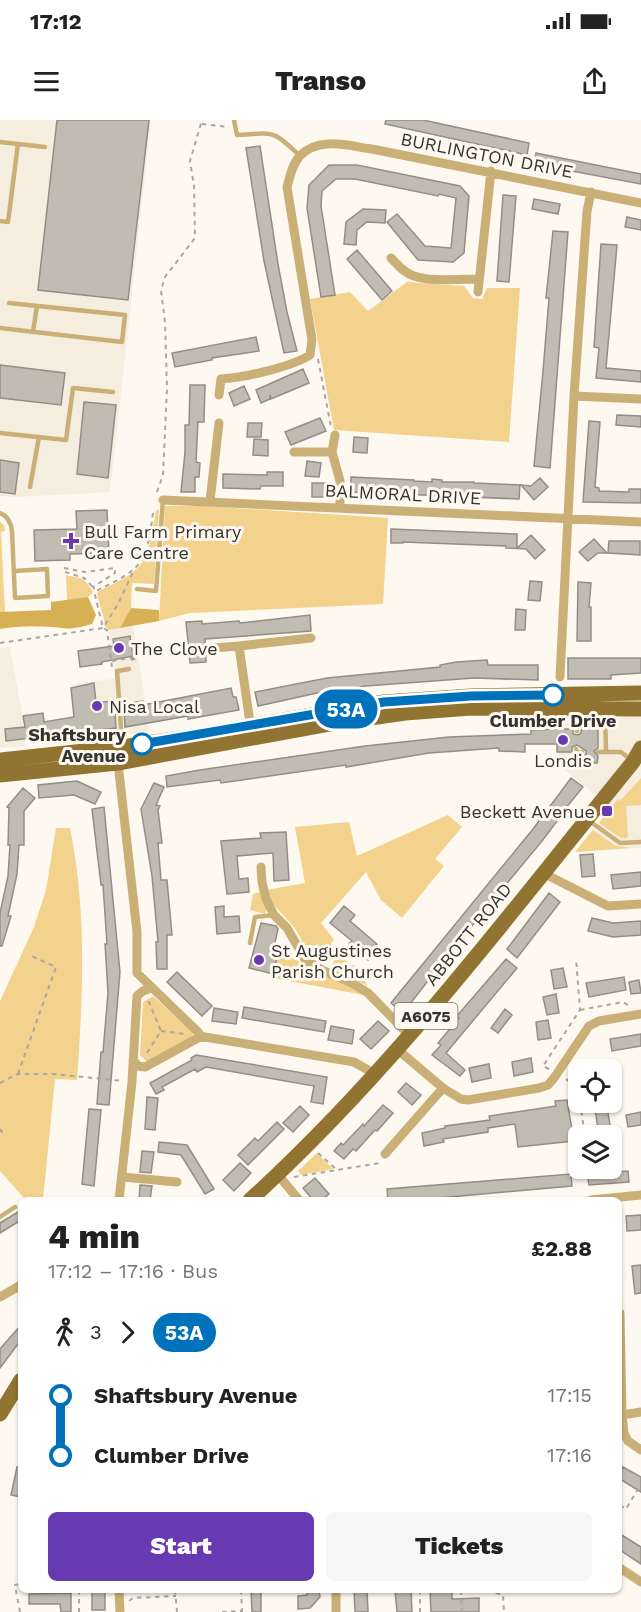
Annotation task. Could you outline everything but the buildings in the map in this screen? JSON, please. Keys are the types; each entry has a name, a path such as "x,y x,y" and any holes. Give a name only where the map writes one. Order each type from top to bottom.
{"main road":[{"path":"610,703 641,693"},
{"path":"0,775 118,762 251,732 341,716 384,702 471,696 610,703 641,709"},
{"path":"610,703 630,712 641,721"},
{"path":"0,759 122,747 200,735 251,732"},
{"name":"ABBOTT ROAD","path":"254,1197 284,1176 398,1050 637,759 641,747"},
{"path":"0,1414 18,1385"}],"street":[{"name":"BURLINGTON DRIVE","path":"300,156 329,143 491,171 641,203"},
{"path":"219,395 221,379 294,363 310,355 312,349 287,194 292,170 300,156"},
{"path":"478,292 491,171"},
{"path":"560,677 574,396 587,211 591,192"},
{"path":"391,258 413,276 478,279"},
{"path":"574,396 641,399"},
{"path":"210,501 219,423"},
{"path":"335,435 332,452 340,482 340,508"},
{"path":"294,452 332,452"},
{"name":"BALMORAL DRIVE","path":"159,500 641,522"},
{"path":"213,648 311,638"},
{"path":"239,645 251,732"},
{"path":"122,747 118,762 137,932 137,973 149,992 199,1033 196,1035 198,1038 145,1067 138,1066 133,1060"},
{"path":"261,867 266,899 274,915 287,928 306,961 368,993 410,1036"},
{"path":"543,873 608,906 641,904"},
{"path":"120,1197 132,1082 137,996 143,991 149,992"},
{"path":"398,1050 443,1088 453,1095 468,1100 539,1088 548,1084 589,1026 599,1021 640,1014"},
{"path":"196,1035 354,1062 375,1074"},
{"path":"385,1154 443,1088"},
{"path":"284,1176 297,1197"},
{"path":"123,1177 177,1182"},
{"path":"622,1197 641,1195"},
{"path":"0,1298 18,1288"},
{"path":"641,1412 622,1415 624,1433 628,1441 641,1450"},
{"path":"622,1569 641,1582"},
{"path":"119,1593 120,1612"},
{"path":"336,1593 336,1612"}],"lane":[{"path":"234,120 237,135 270,133 278,135 300,156"},
{"path":"0,142 45,147"},
{"path":"0,221 8,222 18,144"},
{"path":"0,328 122,342 125,315 9,303"},
{"path":"33,332 38,306"},
{"path":"0,433 66,440 73,388 112,392"},
{"path":"30,487 39,437"},
{"path":"137,589 156,591 159,500"},
{"path":"0,513 10,521 12,530 15,598 48,596 47,569 14,571"},
{"path":"122,747 117,671 129,669"},
{"path":"576,702 577,731"},
{"path":"606,750 605,733 610,703"},
{"path":"598,733 605,733"},
{"path":"576,749 577,753 582,752"},
{"path":"598,752 606,750 621,752 637,759"},
{"path":"587,819 620,843 641,842"},
{"path":"250,943 255,917 274,915"},
{"path":"0,1217 15,1207"}],"path":[{"path":"159,500 163,475 166,389 165,322 161,290 165,277 195,238 194,186 190,161 202,122 236,128"},
{"path":"312,349 317,353 330,413 331,430 335,435"},
{"path":"0,643 103,628 118,604 134,570 146,554 153,511"},
{"path":"64,568 85,572 115,568 115,573 94,589"},
{"path":"94,589 134,570"},
{"path":"65,572 84,578 94,589 103,628 107,630 112,669 109,672"},
{"path":"111,661 136,657 136,659 129,660 129,669"},
{"path":"18,1074 56,967 29,955"},
{"path":"568,1081 543,1066 580,1010 576,958"},
{"path":"144,1059 161,1031 149,992"},
{"path":"580,1010 623,1002 640,1014"},
{"path":"161,1031 196,1035"},
{"path":"572,1049 574,1059"},
{"path":"0,1083 18,1074 53,1074 132,1082"},
{"path":"0,1129 3,1134"},
{"path":"316,1150 337,1170"},
{"path":"284,1176 382,1162 385,1154"},
{"path":"622,1506 626,1509 641,1484"},
{"path":"18,1584 15,1585 21,1612"},
{"path":"79,1593 79,1612"},
{"path":"222,1612 242,1612 241,1593"},
{"path":"420,1593 420,1612"},
{"path":"461,1593 462,1612"},
{"path":"497,1593 503,1595 504,1612"},
{"path":"128,1601 133,1598 176,1596 177,1612"}],"shaded area":[{"path":"0,120 151,120 110,492 0,496"},
{"path":"407,282 464,286 473,298 482,299 487,288 520,288 509,442 334,430 310,299 350,292 368,311"},
{"path":"165,506 203,506 388,518 383,604 190,613 159,621"},
{"path":"159,509 154,584 132,583 131,608 120,628 109,630 106,627 97,594 128,576 142,562 147,553 156,511"},
{"path":"0,522 4,525 5,531 1,532 5,612 0,612"},
{"path":"66,575 83,579 93,591 92,594 88,597 67,601"},
{"path":"88,597 96,615 92,624 78,628 32,626 0,629 0,612 51,610 51,602"},
{"path":"131,608 159,610 159,621 120,628"},
{"path":"133,626 150,731 78,741 71,684 113,679 115,676 109,630"},
{"path":"10,647 25,746 0,748 0,648"},
{"path":"641,700 641,848 575,852 611,807 557,764 558,720 617,721"},
{"path":"641,778 641,805 626,806 628,836 621,838 599,823 618,799 620,801"},
{"path":"448,815 462,827 435,859 444,866 402,918 381,900 366,872 321,923 334,940 331,943 332,955 326,962 319,965 314,961 296,930 275,906 266,890 305,883 295,827 349,822 357,856"},
{"path":"56,828 70,828 79,891 82,954 77,1080 55,1079 43,1197 23,1197 0,1171 0,1001 34,927 46,890"},
{"path":"593,830 614,845 629,848 575,852"},
{"path":"261,892 267,908 265,914 250,910 253,894"},
{"path":"277,956 292,958 345,983 364,995 273,978 275,969 278,970 280,964 275,962"},
{"path":"337,956 342,957 351,966 354,965 368,986 332,970"},
{"path":"153,996 193,1033 192,1038 147,1062 140,1055 143,1002"},
{"path":"317,1153 333,1169 301,1175 298,1171"}],"bus line":[{"name":"53A","path":"142,744 384,702 471,696 553,695"}],"place":[{"name":"Bull Farm Primary Care Centre","path":"71,541"},
{"name":"The Clove","path":"119,648"},
{"name":"Clumber Drive","path":"553,695"},
{"name":"Nisa Local","path":"97,706"},
{"name":"Londis","path":"563,740"},
{"name":"Shaftsbury Avenue","path":"142,744"},
{"name":"Beckett Avenue","path":"607,811"},
{"name":"St Augustines Parish Church","path":"259,960"}]}
